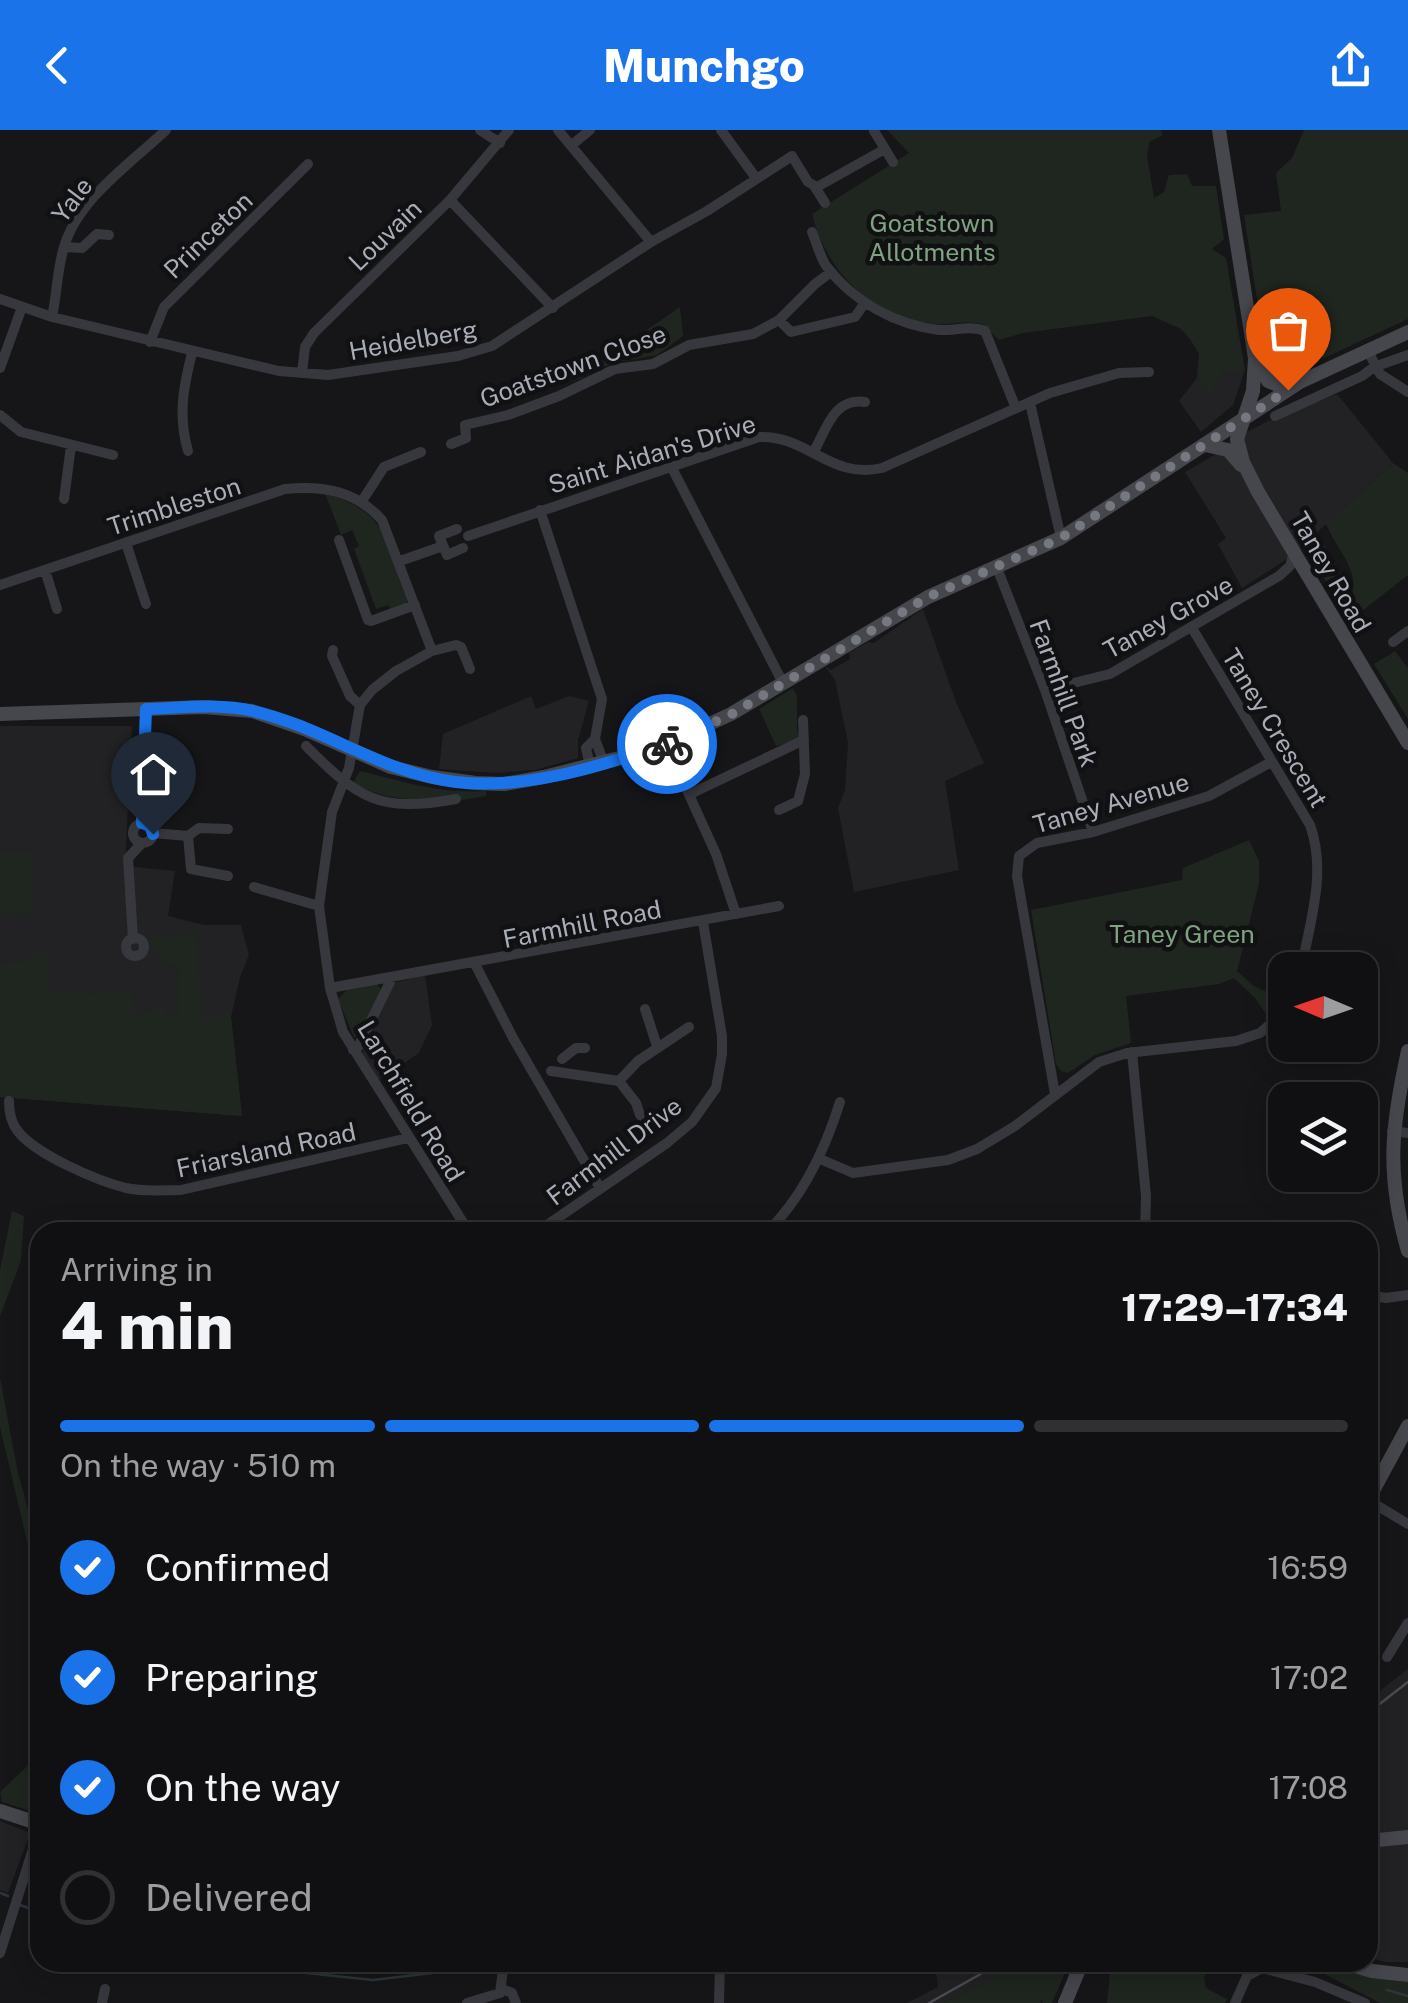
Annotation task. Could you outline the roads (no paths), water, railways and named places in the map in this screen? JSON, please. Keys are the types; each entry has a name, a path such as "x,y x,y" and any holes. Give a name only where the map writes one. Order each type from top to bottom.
{"main road":[{"path":"1219,130 1254,346 1268,380 1294,386"},
{"path":"0,714 223,707 252,711 411,772 476,783 514,783 597,764 666,744 732,714 928,597 1061,538 1294,386 1408,332"},
{"name":"Taney Road","path":"1254,346 1254,386 1238,444 1249,476 1408,743"},
{"path":"1205,444 1228,450 1249,476"},
{"path":"1408,1051 1394,1193 1408,1251"},
{"path":"1378,1482 1408,1426"},
{"path":"0,1811 30,1822"},
{"path":"1378,1839 1408,1837"},
{"path":"1065,2003 1078,1972"},
{"path":"1372,1972 1408,1975"}],"street":[{"name":"Yale","path":"52,317 64,246 74,223 94,198 166,130"},
{"path":"480,130 500,142"},
{"name":"Louvain","path":"302,373 305,347 314,333 450,200 510,130"},
{"path":"558,130 651,242"},
{"path":"573,144 590,130"},
{"path":"721,130 756,178"},
{"path":"874,131 893,162"},
{"path":"824,204 814,187 853,170 886,149"},
{"name":"Heidelberg","path":"0,299 52,317 192,353 328,375 458,356 492,346 792,156 814,187"},
{"name":"Princeton","path":"150,342 164,307 308,164"},
{"path":"450,200 554,308"},
{"path":"812,232 831,272 864,304 911,325 985,331 1015,406"},
{"path":"64,246 82,248 96,234 110,235"},
{"name":"Goatstown Close","path":"451,444 466,438 465,425 508,416 615,369 652,364 689,345 753,334 779,320 831,272"},
{"name":"Goatstown Close","path":"779,320 790,332 854,316 864,304"},
{"path":"0,368 22,308"},
{"path":"1368,350 1380,374 1408,392"},
{"path":"188,452 182,431 182,395 192,353"},
{"path":"1275,416 1408,354"},
{"name":"Saint Aidan's Drive","path":"468,536 759,437 794,442 826,462 856,472 882,468 1015,406 1092,379 1137,370 1150,372"},
{"path":"1294,386 1308,402"},
{"path":"813,453 828,420 845,404 865,402"},
{"path":"1030,403 1061,538"},
{"path":"0,415 21,432 113,455"},
{"path":"64,499 71,446"},
{"path":"421,452 384,467 362,501 382,520 432,651"},
{"path":"672,468 783,683"},
{"name":"Trimbleston","path":"0,585 285,489 311,486 362,501"},
{"path":"540,510 602,699 595,739 586,748 597,764"},
{"path":"457,529 439,536 447,555 463,548"},
{"path":"339,540 368,620 372,622 415,605"},
{"path":"126,543 146,604"},
{"path":"400,562 443,546"},
{"name":"Taney Grove","path":"1044,690 1110,674 1279,576 1290,566 1294,552"},
{"name":"Farmhill Park","path":"997,568 1093,832"},
{"path":"45,570 57,608"},
{"name":"Taney Crescent","path":"1192,628 1310,825 1317,845 1320,866 1304,952"},
{"path":"1392,642 1408,631"},
{"path":"350,750 360,706 372,690 396,671 432,651 456,644 470,669"},
{"path":"333,650 332,656 350,696 360,706"},
{"path":"142,843 134,838 133,831 142,823 146,709"},
{"path":"779,810 798,801 805,774 803,720"},
{"path":"690,794 804,740"},
{"path":"666,744 716,854 736,914"},
{"path":"306,746 342,782 361,794 395,804 426,805 456,800"},
{"name":"Larchfield Road","path":"350,750 349,768 332,812 319,906 335,1011 353,1050 463,1222"},
{"name":"Taney Avenue","path":"1055,1094 1016,865 1026,848 1209,796 1271,762"},
{"path":"136,971 136,956 126,948 133,939 128,858 142,843 151,840 150,826 142,823"},
{"path":"153,834 188,836 199,828 228,830"},
{"path":"188,836 185,869 228,876"},
{"path":"254,887 319,906"},
{"name":"Farmhill Road","path":"330,988 779,906"},
{"name":"Farmhill Drive","path":"552,1222 667,1143 692,1122 716,1088 722,1036 702,922"},
{"path":"475,964 600,1188"},
{"path":"353,1050 392,978"},
{"path":"645,1010 657,1046"},
{"path":"820,1159 853,1172 948,1160 977,1149 1015,1126 1099,1062 1132,1052 1236,1041 1268,1026"},
{"path":"619,1081 657,1046 688,1027"},
{"path":"585,1048 576,1048 562,1059 556,1072 619,1081 640,1115 652,1122 670,1113"},
{"path":"1132,1052 1145,1222"},
{"path":"550,1054 562,1059"},
{"name":"Friarsland Road","path":"9,1101 12,1122 26,1142 125,1188 150,1191 181,1190 408,1138"},
{"path":"777,1222 820,1159 840,1102"},
{"name":"Friarsland Road","path":"389,1144 400,1125"},
{"path":"1378,1297 1408,1295"},
{"path":"1378,1506 1408,1524"},
{"path":"1387,1657 1408,1623"},
{"path":"0,1953 30,1854"},
{"path":"467,2003 495,1996 502,1989 503,1972"},
{"path":"719,2003 720,1972"},
{"path":"1235,2003 1251,1972"},
{"path":"1280,1972 1366,2003"},
{"path":"102,2003 104,1989"},
{"path":"502,1989 512,1993 516,2003"}],"waterway":[{"path":"0,1893 8,1896"},
{"path":"20,1905 30,1908"},
{"path":"297,1972 373,1980 441,1972"},
{"path":"1387,1990 1408,1996"}],"tram line":[{"path":"1378,1705 1408,1682"},
{"path":"929,2003 984,1972"}],"park label":[{"name":"Goatstown Allotments","path":"932,238"},
{"name":"Taney Green","path":"1182,934"}]}
